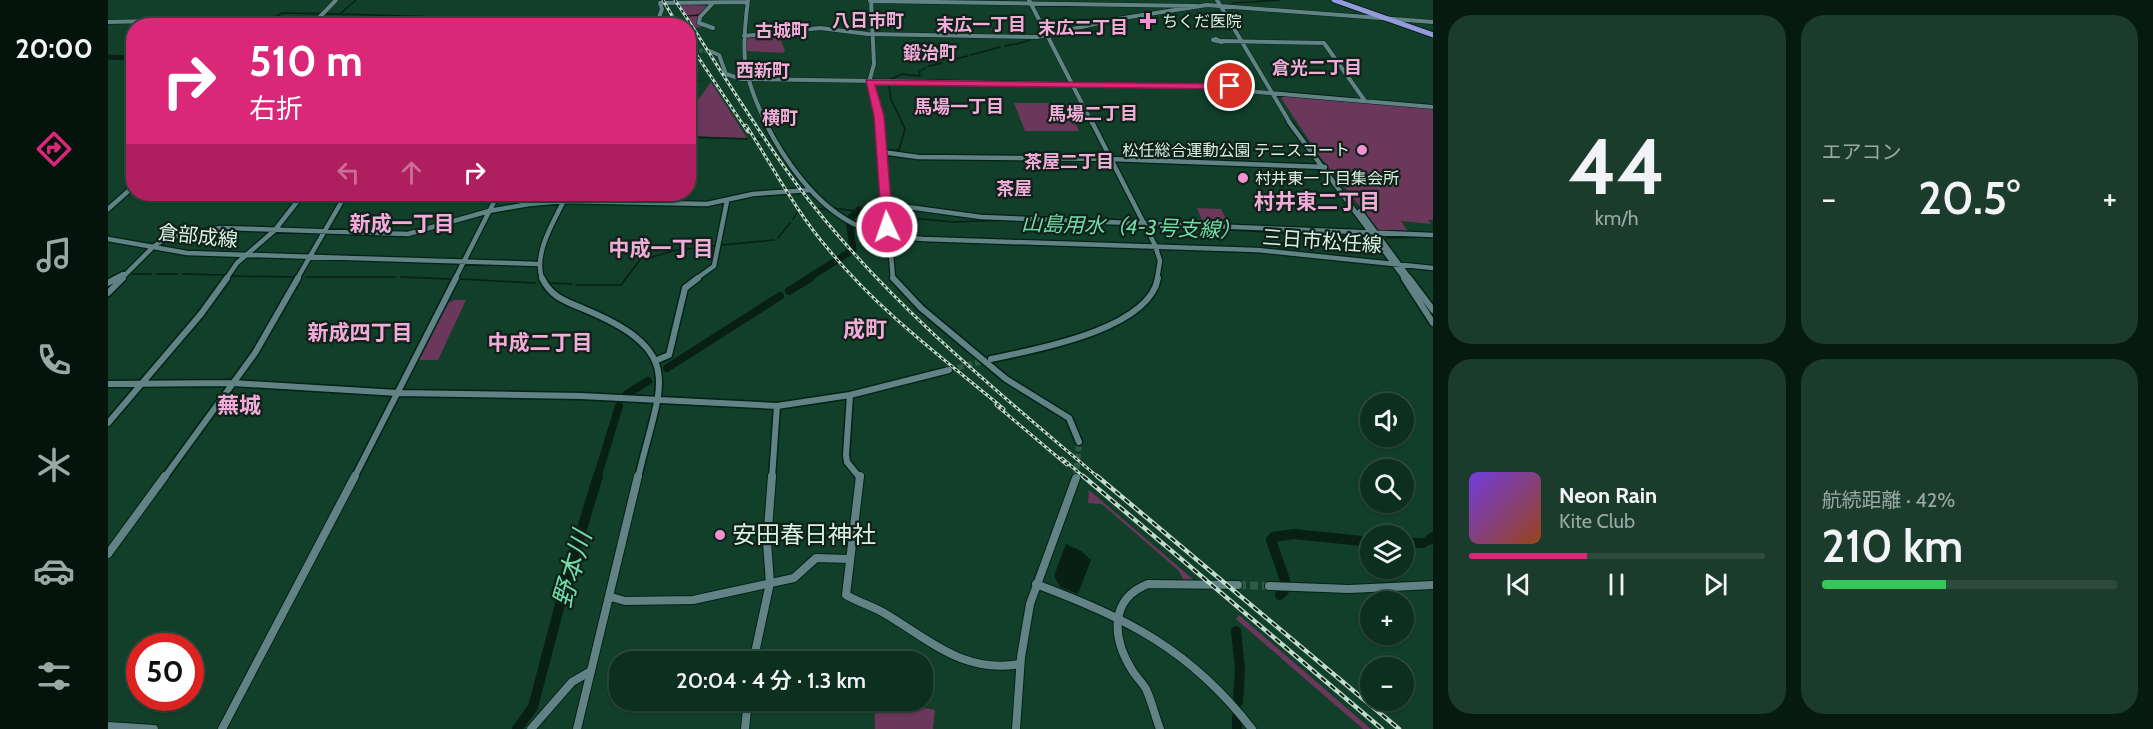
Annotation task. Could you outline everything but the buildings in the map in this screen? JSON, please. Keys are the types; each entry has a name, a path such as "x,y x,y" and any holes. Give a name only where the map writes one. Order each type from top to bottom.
{"highway":[{"path":"1336,0 1433,34"},
{"path":"1336,0 1433,34"}],"street":[{"path":"319,18 336,0"},
{"path":"1079,442 1075,427 1064,414 1006,379 900,289 891,274 879,116 870,82 874,64 871,0 1188,2 1197,7"},
{"path":"713,28 699,23 700,17 714,1"},
{"path":"659,18 662,9 660,3 748,1"},
{"name":"三日市松任線","path":"748,1 743,52 747,80 759,113 810,190 828,208 849,221 887,235 927,239 1155,245 1396,262 1433,268"},
{"path":"991,359 1082,336 1127,315 1141,304 1157,284 1161,262 1155,245 1030,1"},
{"path":"1221,2 1272,91 1323,167 1433,310"},
{"path":"744,36 820,28 873,34 1048,35 1117,19 1221,2 1433,22"},
{"path":"108,23 126,22"},
{"path":"1222,41 1324,43 1364,99"},
{"path":"710,51 719,55 726,74 747,80 1188,86 1433,105"},
{"path":"882,152 918,158 1110,159 1323,167"},
{"path":"646,201 707,204 753,194 810,190"},
{"path":"108,209 126,193"},
{"name":"倉部成線","path":"108,238 187,253 247,256 275,230 298,201"},
{"path":"108,554 233,383 277,317 342,201"},
{"path":"222,729 398,393 494,201"},
{"path":"108,293 153,247 166,238 221,228 408,234 489,211 543,201"},
{"path":"563,201 538,264 540,279 553,295 630,332 645,344 657,360 655,401 611,597 577,729"},
{"path":"657,360 669,355 685,288 714,266 727,201"},
{"path":"886,204 955,215 1375,235 1433,235"},
{"path":"108,423 201,314 237,263 247,256 538,264"},
{"path":"1396,262 1433,322"},
{"path":"108,283 134,267"},
{"path":"108,384 233,383 398,393 581,396 777,406 850,395 950,370"},
{"path":"850,395 846,454 847,462 860,476 846,595 883,612 941,650 969,662 1009,668 1020,664"},
{"path":"755,651 770,583 767,542 777,406"},
{"path":"1016,729 1020,664 1036,584 1069,506 1076,478"},
{"path":"611,597 625,601 693,600 794,578 816,558 849,559"},
{"path":"1160,729 1147,691 1129,666 1118,615 1121,601 1134,586 1154,583 1238,585"},
{"path":"1036,584 1118,615 1181,654 1217,686 1252,729"},
{"path":"1269,586 1349,589 1433,585"},
{"path":"531,729 572,682 591,671"},
{"path":"745,729 747,711"},
{"path":"108,726 154,729"}],"shaded area":[{"path":"679,4 707,6 697,21 702,27 696,28 696,18 688,18"},
{"path":"779,35 785,51 783,53 746,51 746,40 752,36"},
{"path":"711,82 747,138 696,136 696,103"},
{"path":"1287,95 1433,108 1433,220 1428,220 1431,224 1401,221 1409,233 1381,233 1318,154 1281,98"},
{"path":"1014,103 1066,103 1079,131 1025,131"},
{"path":"1197,208 1221,209 1228,223 1202,220"},
{"path":"454,300 466,300 438,360 419,360 447,303"},
{"path":"1089,490 1195,581 1184,581 1179,571 1102,504 1088,503"},
{"path":"1066,544 1081,551 1091,560 1078,594 1060,587 1054,576"},
{"path":"1239,615 1371,729 1363,729 1236,619"},
{"path":"935,710 933,729 875,729 874,711"}],"waterway":[{"path":"340,14 356,0"},
{"path":"1233,3 1280,0"},
{"path":"273,18 282,13 340,14"},
{"path":"340,14 472,18"},
{"path":"687,16 699,15"},
{"path":"1101,21 1129,15"},
{"path":"645,18 656,18"},
{"path":"661,18 670,18"},
{"path":"1016,44 1030,40"},
{"path":"1005,46 1014,44"},
{"path":"971,55 1000,47"},
{"path":"947,61 968,56"},
{"path":"108,57 126,58"},
{"path":"928,66 942,63"},
{"path":"891,79 902,74 920,76 919,72 925,68"},
{"path":"888,150 899,150 905,129 891,99 889,84"},
{"path":"914,85 1068,86"},
{"path":"1208,85 1231,87"},
{"path":"1081,86 1108,87"},
{"path":"1285,92 1354,98"},
{"path":"1376,100 1433,105"},
{"path":"696,137 747,139"},
{"path":"756,139 769,140"},
{"name":"山島用水（4-3号支線）","path":"832,208 882,214"},
{"path":"817,209 828,209"},
{"name":"野本川","path":"807,279 853,250 849,219 859,210"},
{"path":"793,219 797,212"},
{"name":"山島用水（4-3号支線）","path":"891,216 953,222 1007,220"},
{"name":"山島用水（4-3号支線）","path":"1018,221 1073,223"},
{"path":"778,238 790,223"},
{"name":"山島用水（4-3号支線）","path":"1162,226 1371,238"},
{"name":"山島用水（4-3号支線）","path":"1386,238 1433,237"},
{"path":"721,245 774,240"},
{"path":"645,259 677,250 715,246"},
{"path":"576,285 621,285 639,261"},
{"path":"132,274 151,274"},
{"path":"156,274 178,274"},
{"path":"183,274 225,275"},
{"path":"232,276 295,277"},
{"path":"306,277 395,277"},
{"path":"401,277 450,279"},
{"name":"野本川","path":"789,291 810,278"},
{"path":"460,279 535,283"},
{"path":"550,283 572,284"},
{"name":"野本川","path":"667,368 780,296"},
{"name":"野本川","path":"627,394 648,381"},
{"name":"野本川","path":"597,478 619,406"},
{"name":"野本川","path":"517,729 533,707 565,585 598,476"},
{"path":"1273,537 1294,534 1360,541"},
{"path":"1429,540 1433,537"},
{"path":"1271,540 1285,580"},
{"path":"1414,543 1423,543"},
{"path":"1280,595 1284,591"},
{"path":"1236,631 1240,669 1238,702"},
{"path":"1237,717 1237,729"}],"tunnel":[{"path":"696,50 710,51"},
{"path":"949,370 987,360"},
{"path":"1076,478 1079,442"},
{"path":"1238,585 1269,586"}],"railway":[{"path":"663,0 673,18"},
{"path":"675,0 687,18"},
{"path":"696,33 798,186 866,266 902,304 979,376 1099,478"},
{"path":"696,54 748,132"},
{"path":"746,125 806,220 848,272 913,334 1004,409"},
{"path":"996,405 1067,465"},
{"path":"1062,458 1085,478"},
{"path":"1083,476 1382,729"},
{"path":"1097,476 1399,729"}],"place":[{"name":"ちくだ医院","path":"1148,21"},
{"name":"松任総合運動公園 テニスコート","path":"1362,150"},
{"name":"村井東一丁目集会所","path":"1243,178"},
{"name":"安田春日神社","path":"720,535"}],"district":[{"name":"八日市町","path":"868,21"},
{"name":"末広一丁目","path":"981,25"},
{"name":"末広二丁目","path":"1083,28"},
{"name":"古城町","path":"782,31"},
{"name":"鍛治町","path":"930,53"},
{"name":"倉光二丁目","path":"1317,68"},
{"name":"西新町","path":"763,71"},
{"name":"馬場一丁目","path":"959,107"},
{"name":"馬場二丁目","path":"1093,114"},
{"name":"横町","path":"780,118"},
{"name":"茶屋二丁目","path":"1069,162"},
{"name":"茶屋","path":"1014,189"},
{"name":"村井東二丁目","path":"1317,202"},
{"name":"新成一丁目","path":"402,224"},
{"name":"中成一丁目","path":"661,249"},
{"name":"成町","path":"865,329"},
{"name":"新成四丁目","path":"360,333"},
{"name":"中成二丁目","path":"540,343"},
{"name":"蕪城","path":"239,405"}],"route":[{"path":"887,227 879,116 870,82 1230,86"}]}
